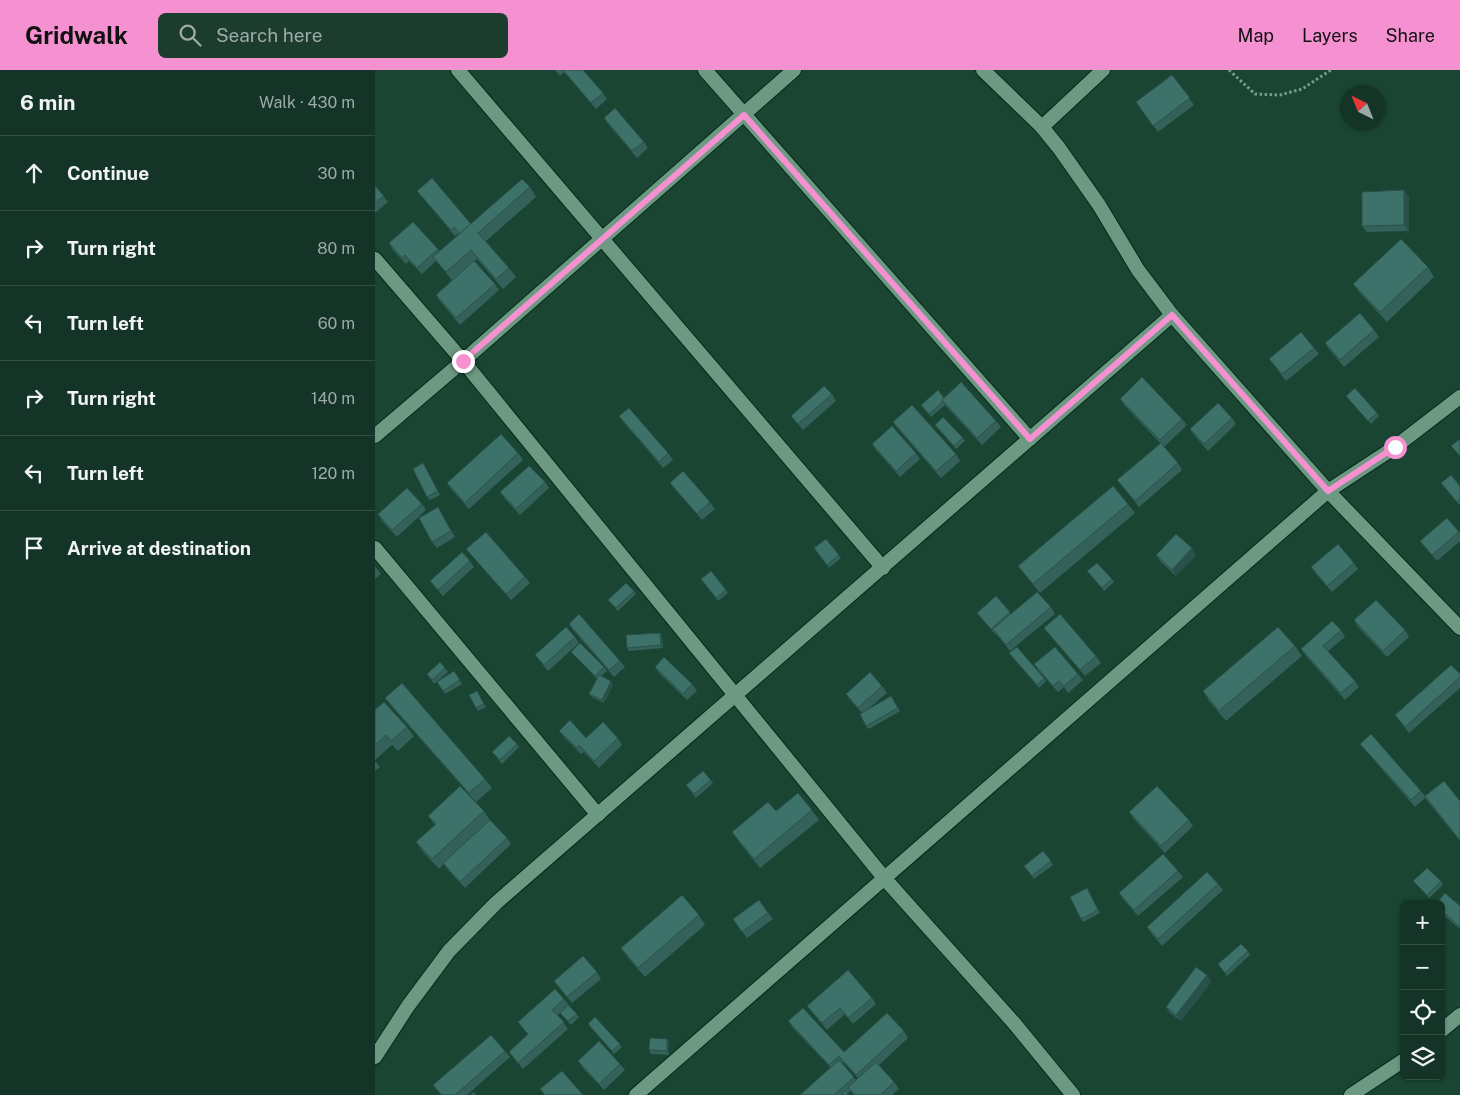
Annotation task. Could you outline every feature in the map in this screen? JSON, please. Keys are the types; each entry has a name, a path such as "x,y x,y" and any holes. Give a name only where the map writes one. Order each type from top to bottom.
{"street":[{"path":"458,70 883,568"},
{"path":"705,70 1030,439"},
{"path":"375,436 794,70"},
{"path":"983,70 1042,127 1059,148 1099,204 1138,270 1172,315 1328,491 1460,628"},
{"path":"1042,127 1103,70"},
{"path":"375,259 463,361 885,879 1014,1023 1073,1095"},
{"path":"375,1056 449,951 496,903 737,696 1172,315"},
{"path":"636,1095 1328,491 1395,447 1460,397"},
{"path":"375,548 598,815"},
{"path":"1445,1028 1460,1015"},
{"path":"1351,1095 1400,1063"}],"path":[{"path":"1229,70 1255,94 1280,95 1302,89 1331,70"}],"building":[{"path":"563,70 583,70 603,93 591,103"},
{"path":"1172,75 1190,98 1153,126 1136,102"},
{"path":"615,108 644,142 632,151 604,118"},
{"path":"432,178 471,224 460,234 454,227 451,230 417,191"},
{"path":"522,179 530,187 478,233 509,268 496,279 471,250 446,272 433,257"},
{"path":"375,186 384,196 375,203"},
{"path":"1404,190 1404,225 1362,226 1362,192"},
{"path":"413,222 438,249 417,268 405,255 402,258 389,243"},
{"path":"1401,239 1428,267 1380,312 1353,284"},
{"path":"474,261 495,284 456,318 436,295"},
{"path":"1360,313 1374,330 1340,360 1325,343"},
{"path":"1301,332 1314,348 1282,374 1269,359"},
{"path":"1142,377 1182,419 1160,440 1120,399"},
{"path":"961,382 996,421 977,438 942,400"},
{"path":"824,386 832,394 798,424 791,416"},
{"path":"1355,388 1377,413 1368,421 1346,396"},
{"path":"938,390 944,398 943,402 929,414 921,405"},
{"path":"1218,403 1232,418 1204,444 1190,429"},
{"path":"912,405 956,454 936,471 893,422"},
{"path":"629,408 668,453 659,462 619,416"},
{"path":"943,417 963,438 954,446 935,425"},
{"path":"892,426 916,453 896,471 872,444"},
{"path":"501,434 518,453 465,503 447,483"},
{"path":"1460,439 1460,456 1451,446"},
{"path":"1161,443 1178,463 1135,501 1117,480"},
{"path":"423,463 438,491 427,497 413,469"},
{"path":"529,466 545,482 516,509 500,492"},
{"path":"683,471 710,502 697,514 670,483"},
{"path":"1451,475 1460,486 1460,499 1457,502 1441,483"},
{"path":"1113,486 1128,504 1033,584 1018,566"},
{"path":"407,488 422,504 392,530 378,514"},
{"path":"438,507 451,531 432,542 419,518"},
{"path":"1447,518 1459,532 1432,555 1420,541"},
{"path":"486,532 525,577 506,594 466,549"},
{"path":"1176,534 1192,548 1172,570 1156,555"},
{"path":"826,539 839,555 827,565 814,548"},
{"path":"1338,544 1354,563 1327,586 1311,567"},
{"path":"462,552 470,561 438,590 430,581"},
{"path":"1097,563 1112,579 1102,588 1087,571"},
{"path":"711,571 726,590 716,598 701,579"},
{"path":"626,583 634,591 616,608 608,600"},
{"path":"1037,592 1051,607 1006,645 993,629"},
{"path":"996,596 1010,612 991,629 977,613"},
{"path":"1376,600 1405,630 1383,651 1354,620"},
{"path":"579,614 620,661 609,670 569,624"},
{"path":"1060,614 1096,656 1080,670 1044,628"},
{"path":"1332,621 1341,630 1323,646 1355,681 1341,693 1301,649"},
{"path":"566,627 575,637 544,665 535,655"},
{"path":"1278,627 1295,646 1219,711 1203,691"},
{"path":"660,633 661,645 627,648 626,635"},
{"path":"580,643 604,667 595,676 571,652"},
{"path":"1017,647 1044,678 1037,685 1009,653"},
{"path":"1055,647 1078,674 1064,686 1059,681 1053,686 1034,664"},
{"path":"664,657 692,684 683,694 655,667"},
{"path":"440,662 445,668 432,680 427,674"},
{"path":"1451,665 1460,674 1460,677 1405,727 1395,715"},
{"path":"454,671 460,680 443,691 437,682"},
{"path":"870,672 882,686 858,708 846,694"},
{"path":"599,675 611,681 602,700 589,694"},
{"path":"402,683 485,779 469,793 385,698"},
{"path":"477,691 484,704 476,708 469,695"},
{"path":"891,696 898,708 866,726 860,714"},
{"path":"384,702 407,727 391,741 386,735 375,745 375,710"},
{"path":"570,720 586,738 603,722 618,738 594,761 579,745 577,748 559,731"},
{"path":"1371,734 1421,791 1411,800 1360,744"},
{"path":"509,736 517,744 500,760 492,752"},
{"path":"703,771 711,780 694,794 686,785"},
{"path":"1444,781 1460,801 1459,839 1425,796"},
{"path":"460,786 484,811 432,859 416,842 436,824 428,816"},
{"path":"1157,786 1189,820 1161,846 1129,812"},
{"path":"798,793 812,810 754,859 732,832 768,802 776,811"},
{"path":"490,820 507,838 460,882 443,863"},
{"path":"1043,851 1051,861 1032,876 1024,866"},
{"path":"1163,854 1178,871 1134,910 1119,893"},
{"path":"1427,868 1441,881 1427,895 1413,881"},
{"path":"1207,872 1218,884 1158,939 1147,927"},
{"path":"1087,888 1098,910 1081,919 1070,897"},
{"path":"1445,893 1460,906 1460,927 1445,914 1445,900 1439,900"},
{"path":"682,895 699,915 638,968 621,948"},
{"path":"759,900 768,913 742,932 733,919"},
{"path":"1241,944 1248,951 1225,973 1218,964"},
{"path":"583,956 597,972 567,997 554,981"},
{"path":"1196,967 1207,975 1176,1015 1166,1007"},
{"path":"848,970 872,998 848,1018 840,1008 822,1023 807,1006"},
{"path":"555,989 564,999 552,1010 564,1022 518,1063 509,1052 528,1034 518,1022"},
{"path":"568,1005 577,1014 568,1021 560,1013"},
{"path":"803,1008 844,1052 887,1013 904,1031 856,1075 839,1056 829,1065 788,1021"},
{"path":"595,1017 620,1044 612,1051 588,1024"},
{"path":"491,1035 505,1051 455,1095 442,1095 433,1085"},
{"path":"650,1038 667,1039 667,1051 649,1050"},
{"path":"599,1041 620,1064 599,1084 578,1061"},
{"path":"839,1060 854,1077 834,1095 800,1095"},
{"path":"876,1062 894,1082 880,1095 855,1095 848,1087"},
{"path":"562,1071 583,1095 545,1095 540,1089"},
{"path":"845,1091 849,1095 841,1095"}],"route":[{"path":"463,361 744,115 1030,439 1172,315 1328,491 1395,447"}]}
